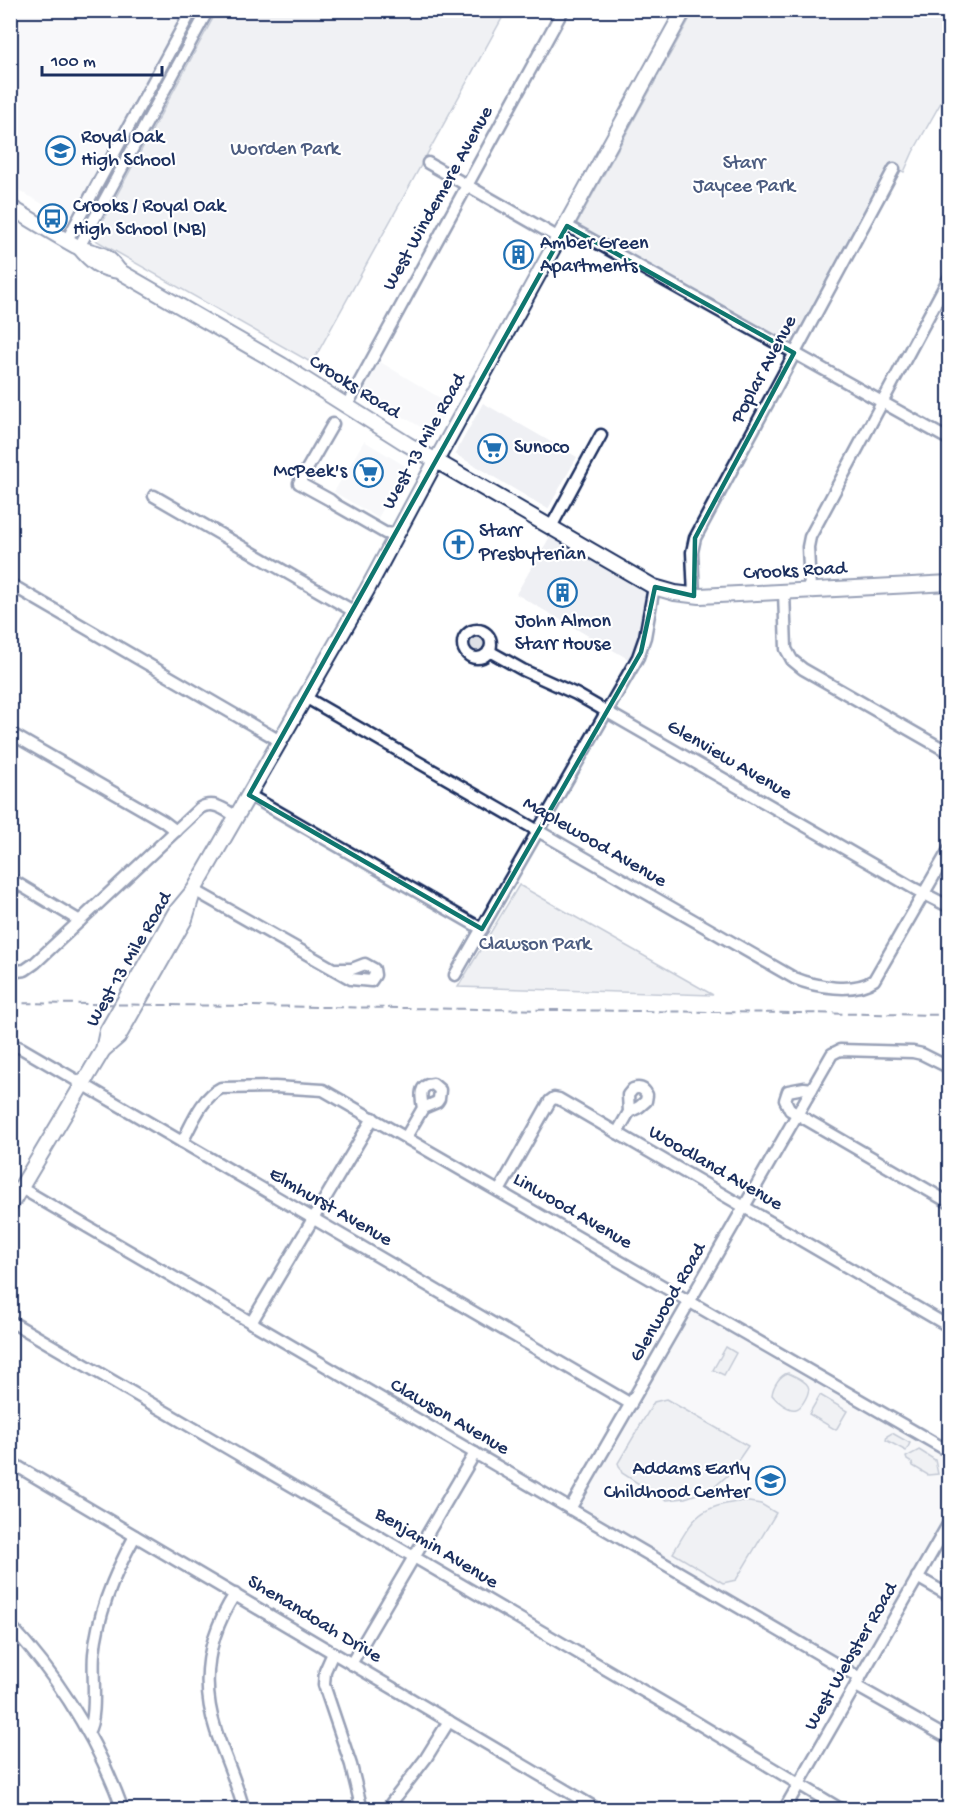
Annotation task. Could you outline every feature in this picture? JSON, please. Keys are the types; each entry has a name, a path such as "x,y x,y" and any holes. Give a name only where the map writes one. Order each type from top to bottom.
{"main road":[{"name":"West 13 Mile Road","path":"10,1206 103,1050 117,1037 186,919 194,890 355,612 563,232 678,12"},
{"name":"Crooks Road","path":"10,207 79,247 111,260 119,271 282,365 436,461 654,587 694,596 950,583"}],"street":[{"path":"66,240 192,10"},
{"path":"79,247 208,10"},
{"name":"West Windemere Avenue","path":"347,405 563,10"},
{"path":"164,62 176,69"},
{"path":"126,133 135,145"},
{"path":"428,163 794,353 950,440"},
{"name":"Poplar Avenue","path":"694,596 692,552 695,538 894,169"},
{"path":"87,203 100,209"},
{"path":"810,590 808,547 810,537 950,276"},
{"path":"333,424 299,483 330,500 340,499 397,534"},
{"path":"551,527 601,435"},
{"path":"154,496 355,612"},
{"path":"10,584 280,741"},
{"path":"455,975 641,652 654,587"},
{"path":"784,592 786,649 792,660 803,669 950,753"},
{"name":"Glenview Avenue","path":"489,651 523,670 576,694 950,907"},
{"name":"Maplewood Avenue","path":"305,697 794,978 811,984 830,987 862,986 874,980 924,893"},
{"path":"10,733 163,821 176,831"},
{"path":"249,795 482,928"},
{"path":"10,972 25,970 36,963 200,808 206,805 219,806 237,817"},
{"path":"924,893 950,848"},
{"path":"10,879 80,921"},
{"path":"194,890 335,969"},
{"name":"Elmhurst Avenue","path":"10,1044 631,1404"},
{"name":"Glenwood Road","path":"570,1509 830,1057 840,1050 913,1052 950,1068"},
{"name":"Linwood Avenue","path":"182,1142 206,1100 214,1092 227,1087 319,1088 950,1452"},
{"path":"812,1089 798,1088 786,1093 785,1100 790,1110 950,1203"},
{"name":"Woodland Avenue","path":"499,1191 550,1101 554,1098 559,1099 950,1327"},
{"path":"406,1137 423,1108"},
{"path":"617,1133 629,1112"},
{"path":"251,1323 373,1118"},
{"name":"Clawson Avenue","path":"21,1188 570,1509 950,1739"},
{"name":"Benjamin Avenue","path":"10,1321 842,1809"},
{"path":"351,1664 475,1453"},
{"name":"Shenandoah Drive","path":"10,1462 599,1809"},
{"name":"West Webster Road","path":"784,1809 950,1521"},
{"path":"88,1732 93,1720 94,1653 98,1628 114,1576 135,1536"},
{"path":"917,1577 950,1596"},
{"path":"235,1594 220,1619 213,1638 207,1670 207,1686 216,1730 244,1809"},
{"path":"10,1625 53,1677 88,1732 106,1766 123,1809"},
{"path":"333,1653 325,1671 324,1685 363,1809"},
{"path":"386,1809 417,1769 449,1721"}],"highlighted area":[{"path":"567,226 794,353 695,538 694,596 655,587 641,652 482,929 249,795"}],"shaded area":[{"name":"Royal Oak High School","path":"11,11 186,11 69,219 11,186"},
{"path":"377,360 450,404 433,434 360,392"},
{"path":"483,403 577,457 548,509 455,454"},
{"path":"364,441 407,467 378,518 334,492"},
{"path":"551,535 646,591 638,645 630,660 516,594"},
{"name":"Addams Early Childhood Center","path":"692,1310 698,1311 949,1458 949,1508 858,1666 853,1667 581,1507 580,1503"}],"green space":[{"name":"Worden Park","path":"217,11 506,11 312,363 97,241 94,237"},
{"name":"Starr Jaycee Park","path":"694,11 949,11 949,88 904,172 890,165 792,344 576,225"},
{"path":"476,634 482,637 485,643 482,649 476,652 470,649 467,643 470,637"},
{"name":"Clawson Park","path":"519,885 713,995 458,987"},
{"path":"726,1347 736,1353 724,1375 713,1370"},
{"path":"788,1373 799,1378 809,1388 803,1403 796,1409 786,1407 772,1395 777,1381"},
{"path":"820,1395 847,1411 836,1430 809,1414"},
{"path":"666,1399 748,1446 728,1475 712,1489 685,1498 667,1500 622,1473 618,1463 654,1402"},
{"path":"892,1433 910,1443 906,1451 886,1440 887,1436"},
{"path":"919,1450 935,1460 938,1474 928,1475 907,1460 906,1457"},
{"path":"743,1501 761,1504 776,1513 736,1580 723,1583 673,1553 693,1521 700,1515 717,1506"}],"railway":[{"path":"10,1003 950,1015"}],"place":[{"name":"Royal Oak High School","path":"60,150"},
{"name":"Crooks / Royal Oak High School (NB)","path":"52,218"},
{"name":"Amber Green Apartments","path":"519,255"},
{"name":"Sunoco","path":"493,448"},
{"name":"McPeek's","path":"368,472"},
{"name":"Starr Presbyterian","path":"458,544"},
{"name":"John Almon Starr House","path":"563,592"},
{"name":"Addams Early Childhood Center","path":"771,1481"}]}
